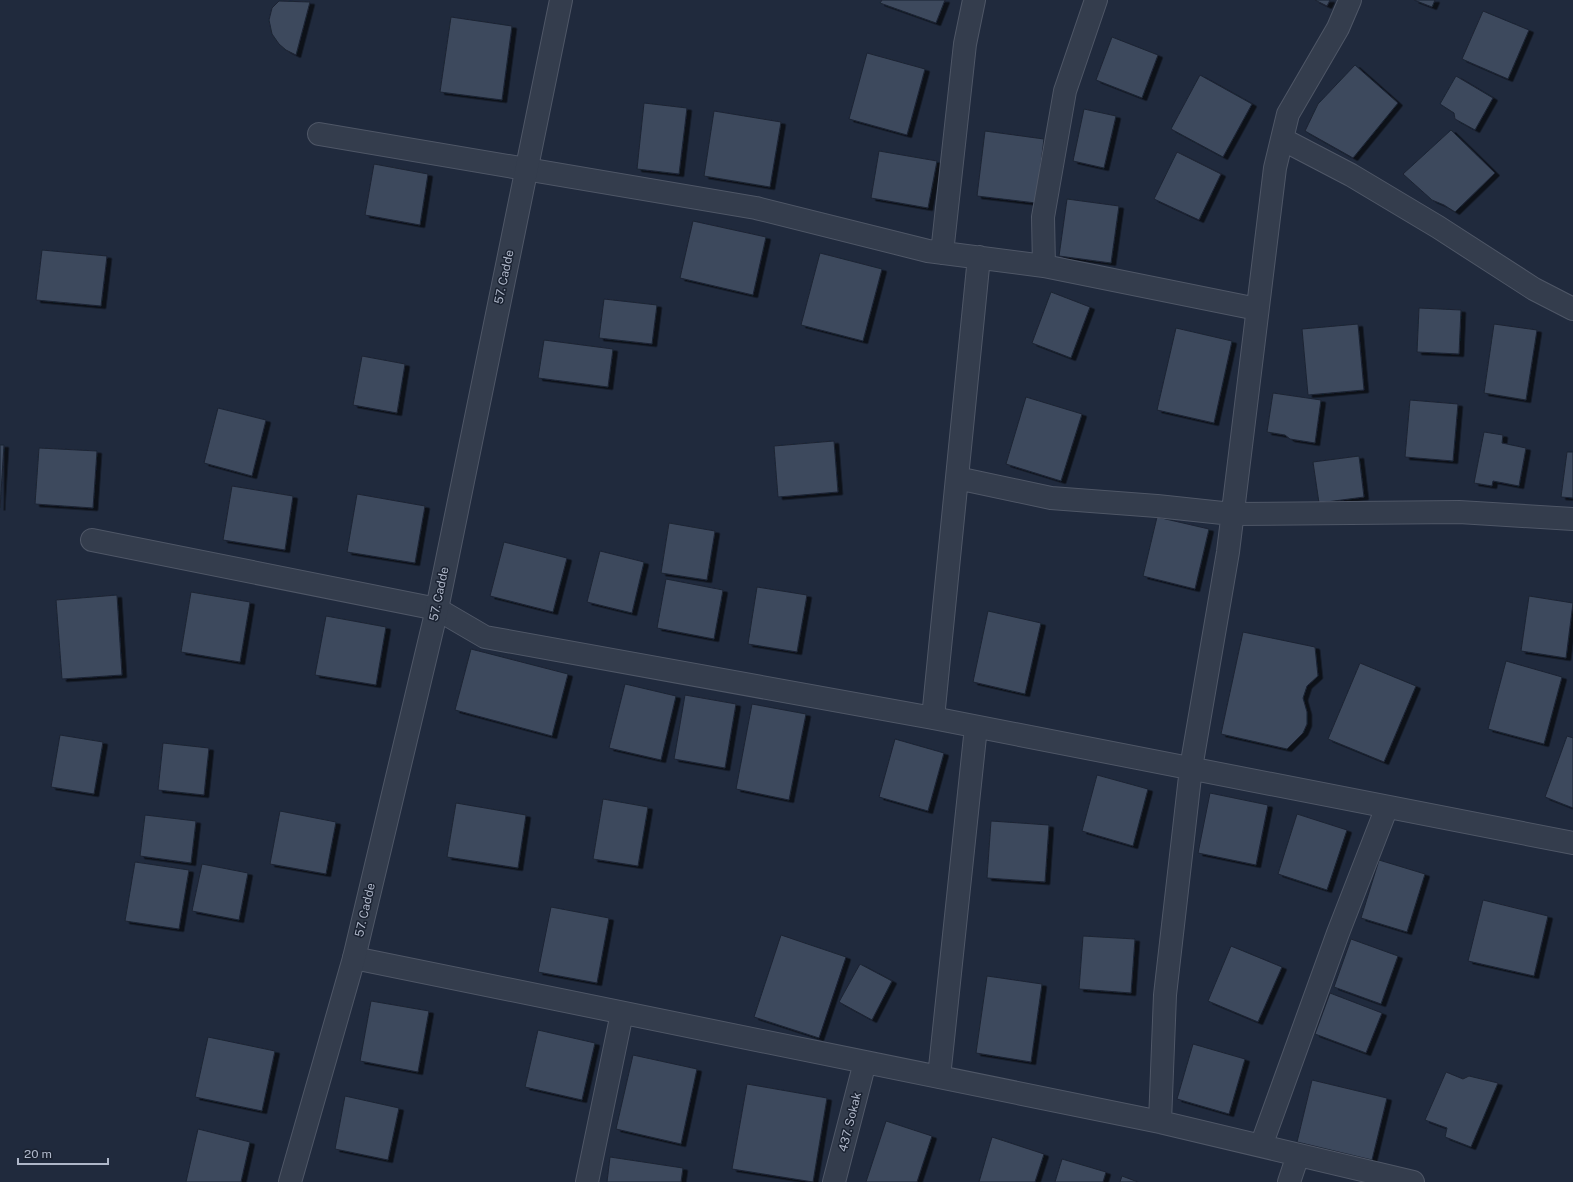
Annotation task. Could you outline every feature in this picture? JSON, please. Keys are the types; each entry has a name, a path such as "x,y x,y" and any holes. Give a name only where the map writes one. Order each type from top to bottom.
{"street":[{"name":"57. Cadde","path":"290,1182 354,958 436,609 561,0"},
{"path":"942,253 965,44 974,0"},
{"path":"1044,266 1043,217 1065,91 1096,0"},
{"path":"1160,1122 1165,995 1191,768 1228,552 1275,168 1288,114 1338,28 1350,0"},
{"path":"319,134 756,208 928,251 1044,266 1257,309"},
{"path":"1282,139 1351,175 1438,227 1534,289 1573,309"},
{"path":"933,718 979,257"},
{"path":"957,478 1051,498 1157,506 1232,514 1460,512 1573,518"},
{"path":"92,540 436,609 485,637 933,718 1573,843"},
{"path":"939,1077 976,727"},
{"path":"1260,1146 1338,933 1387,807"},
{"path":"354,958 1160,1122 1413,1182"},
{"path":"587,1182 622,1013"},
{"name":"437. Sokak","path":"834,1182 865,1062"},
{"path":"1289,1182 1298,1155"}],"building":[{"path":"882,0 945,0 936,23 880,3"},
{"path":"1315,0 1330,0 1327,6"},
{"path":"1414,0 1435,0 1432,7"},
{"path":"279,1 310,2 296,55 286,50 279,44 272,34 269,20 272,8"},
{"path":"1483,11 1529,30 1508,79 1462,59"},
{"path":"451,17 512,26 502,100 440,92"},
{"path":"1112,37 1158,55 1142,98 1096,80"},
{"path":"867,53 925,69 907,135 849,119"},
{"path":"1355,65 1398,103 1353,158 1305,131 1318,104"},
{"path":"1200,75 1252,104 1223,157 1171,129"},
{"path":"1456,76 1493,98 1475,130 1455,119 1454,113 1440,104"},
{"path":"644,103 687,108 679,174 637,169"},
{"path":"1084,109 1116,116 1104,168 1073,161"},
{"path":"714,111 781,122 770,187 704,176"},
{"path":"1451,130 1495,173 1455,212 1432,200 1403,174"},
{"path":"985,131 1044,139 1036,203 977,196"},
{"path":"879,151 937,161 928,208 871,198"},
{"path":"1177,152 1221,174 1199,220 1154,199"},
{"path":"374,164 428,174 420,225 365,215"},
{"path":"1067,199 1119,206 1111,263 1059,256"},
{"path":"693,221 766,237 753,295 680,278"},
{"path":"42,250 107,256 101,306 36,300"},
{"path":"820,253 882,269 863,341 801,325"},
{"path":"1051,292 1090,307 1071,358 1032,343"},
{"path":"604,299 657,305 652,344 599,338"},
{"path":"1419,308 1461,310 1459,354 1417,352"},
{"path":"1358,324 1364,390 1308,395 1302,329"},
{"path":"1494,324 1537,330 1526,400 1484,393"},
{"path":"1176,328 1232,341 1214,423 1157,410"},
{"path":"544,340 613,349 608,387 538,378"},
{"path":"362,356 405,364 397,413 353,405"},
{"path":"1273,393 1321,400 1315,443 1290,439 1285,435 1267,432"},
{"path":"1026,397 1082,414 1061,481 1006,464"},
{"path":"1410,400 1458,404 1453,461 1405,457"},
{"path":"218,408 266,420 252,476 204,463"},
{"path":"1484,432 1503,435 1502,443 1526,448 1519,486 1493,481 1492,486 1474,483"},
{"path":"834,441 838,492 778,497 774,446"},
{"path":"0,445 4,445 0,508"},
{"path":"39,448 97,451 93,508 35,504"},
{"path":"1567,452 1573,452 1573,498 1561,497"},
{"path":"1359,456 1364,497 1319,503 1313,462"},
{"path":"232,486 293,496 285,550 223,540"},
{"path":"357,494 425,506 415,563 347,552"},
{"path":"1157,517 1209,529 1195,589 1143,576"},
{"path":"669,523 715,531 707,580 661,573"},
{"path":"504,542 567,558 553,612 490,596"},
{"path":"600,551 644,562 632,613 587,602"},
{"path":"666,579 723,590 714,639 657,628"},
{"path":"757,587 807,595 797,652 748,644"},
{"path":"191,592 250,602 240,662 181,652"},
{"path":"117,595 122,675 62,679 56,600"},
{"path":"1529,596 1573,603 1566,658 1521,651"},
{"path":"988,611 1041,623 1025,694 973,682"},
{"path":"326,616 386,627 376,685 315,675"},
{"path":"1243,632 1315,647 1318,676 1307,686 1303,698 1307,712 1307,724 1303,733 1287,749 1221,734"},
{"path":"471,649 568,674 552,736 455,710"},
{"path":"1506,661 1562,677 1544,744 1488,729"},
{"path":"1360,663 1416,686 1384,762 1328,739"},
{"path":"625,684 676,696 661,760 609,748"},
{"path":"685,695 736,704 725,768 674,759"},
{"path":"752,704 806,714 789,800 736,789"},
{"path":"60,735 103,742 94,794 51,787"},
{"path":"1567,736 1573,738 1573,808 1545,797"},
{"path":"895,739 944,753 928,811 879,797"},
{"path":"163,743 209,748 204,795 158,790"},
{"path":"1097,775 1148,789 1133,846 1082,831"},
{"path":"1210,793 1268,805 1256,865 1198,853"},
{"path":"603,799 648,807 638,866 593,859"},
{"path":"456,803 526,815 518,868 447,857"},
{"path":"280,811 336,822 326,874 270,864"},
{"path":"1297,814 1347,830 1327,890 1278,874"},
{"path":"145,815 196,821 191,863 140,856"},
{"path":"991,821 1049,825 1045,882 987,878"},
{"path":"1379,860 1425,874 1407,932 1361,918"},
{"path":"135,862 189,870 179,929 125,921"},
{"path":"202,864 248,873 239,920 192,911"},
{"path":"1483,900 1548,916 1534,976 1468,961"},
{"path":"551,907 609,918 597,983 538,972"},
{"path":"781,935 846,957 819,1038 754,1017"},
{"path":"1083,936 1135,939 1131,993 1079,989"},
{"path":"1351,939 1398,956 1381,1004 1334,987"},
{"path":"1231,946 1282,967 1258,1022 1208,1001"},
{"path":"860,964 892,981 872,1020 839,1002"},
{"path":"987,976 1042,984 1031,1062 976,1053"},
{"path":"1330,993 1382,1013 1366,1053 1315,1034"},
{"path":"371,1001 429,1011 418,1072 360,1061"},
{"path":"538,1030 595,1043 582,1100 525,1087"},
{"path":"208,1037 275,1051 262,1111 195,1097"},
{"path":"1193,1044 1245,1059 1229,1114 1177,1099"},
{"path":"633,1055 697,1069 681,1144 616,1129"},
{"path":"1446,1072 1463,1079 1469,1076 1498,1083 1471,1147 1445,1137 1447,1128 1425,1120"},
{"path":"1312,1080 1387,1098 1372,1160 1297,1142"},
{"path":"747,1084 827,1098 813,1182 732,1169"},
{"path":"345,1096 399,1108 388,1160 335,1149"},
{"path":"886,1121 932,1136 917,1182 866,1182"},
{"path":"198,1129 250,1142 241,1182 186,1182"},
{"path":"992,1137 1044,1154 1035,1182 979,1182"},
{"path":"610,1157 683,1168 681,1182 607,1182"},
{"path":"1062,1159 1106,1172 1103,1182 1055,1182"},
{"path":"1122,1176 1138,1182 1120,1182"}]}
